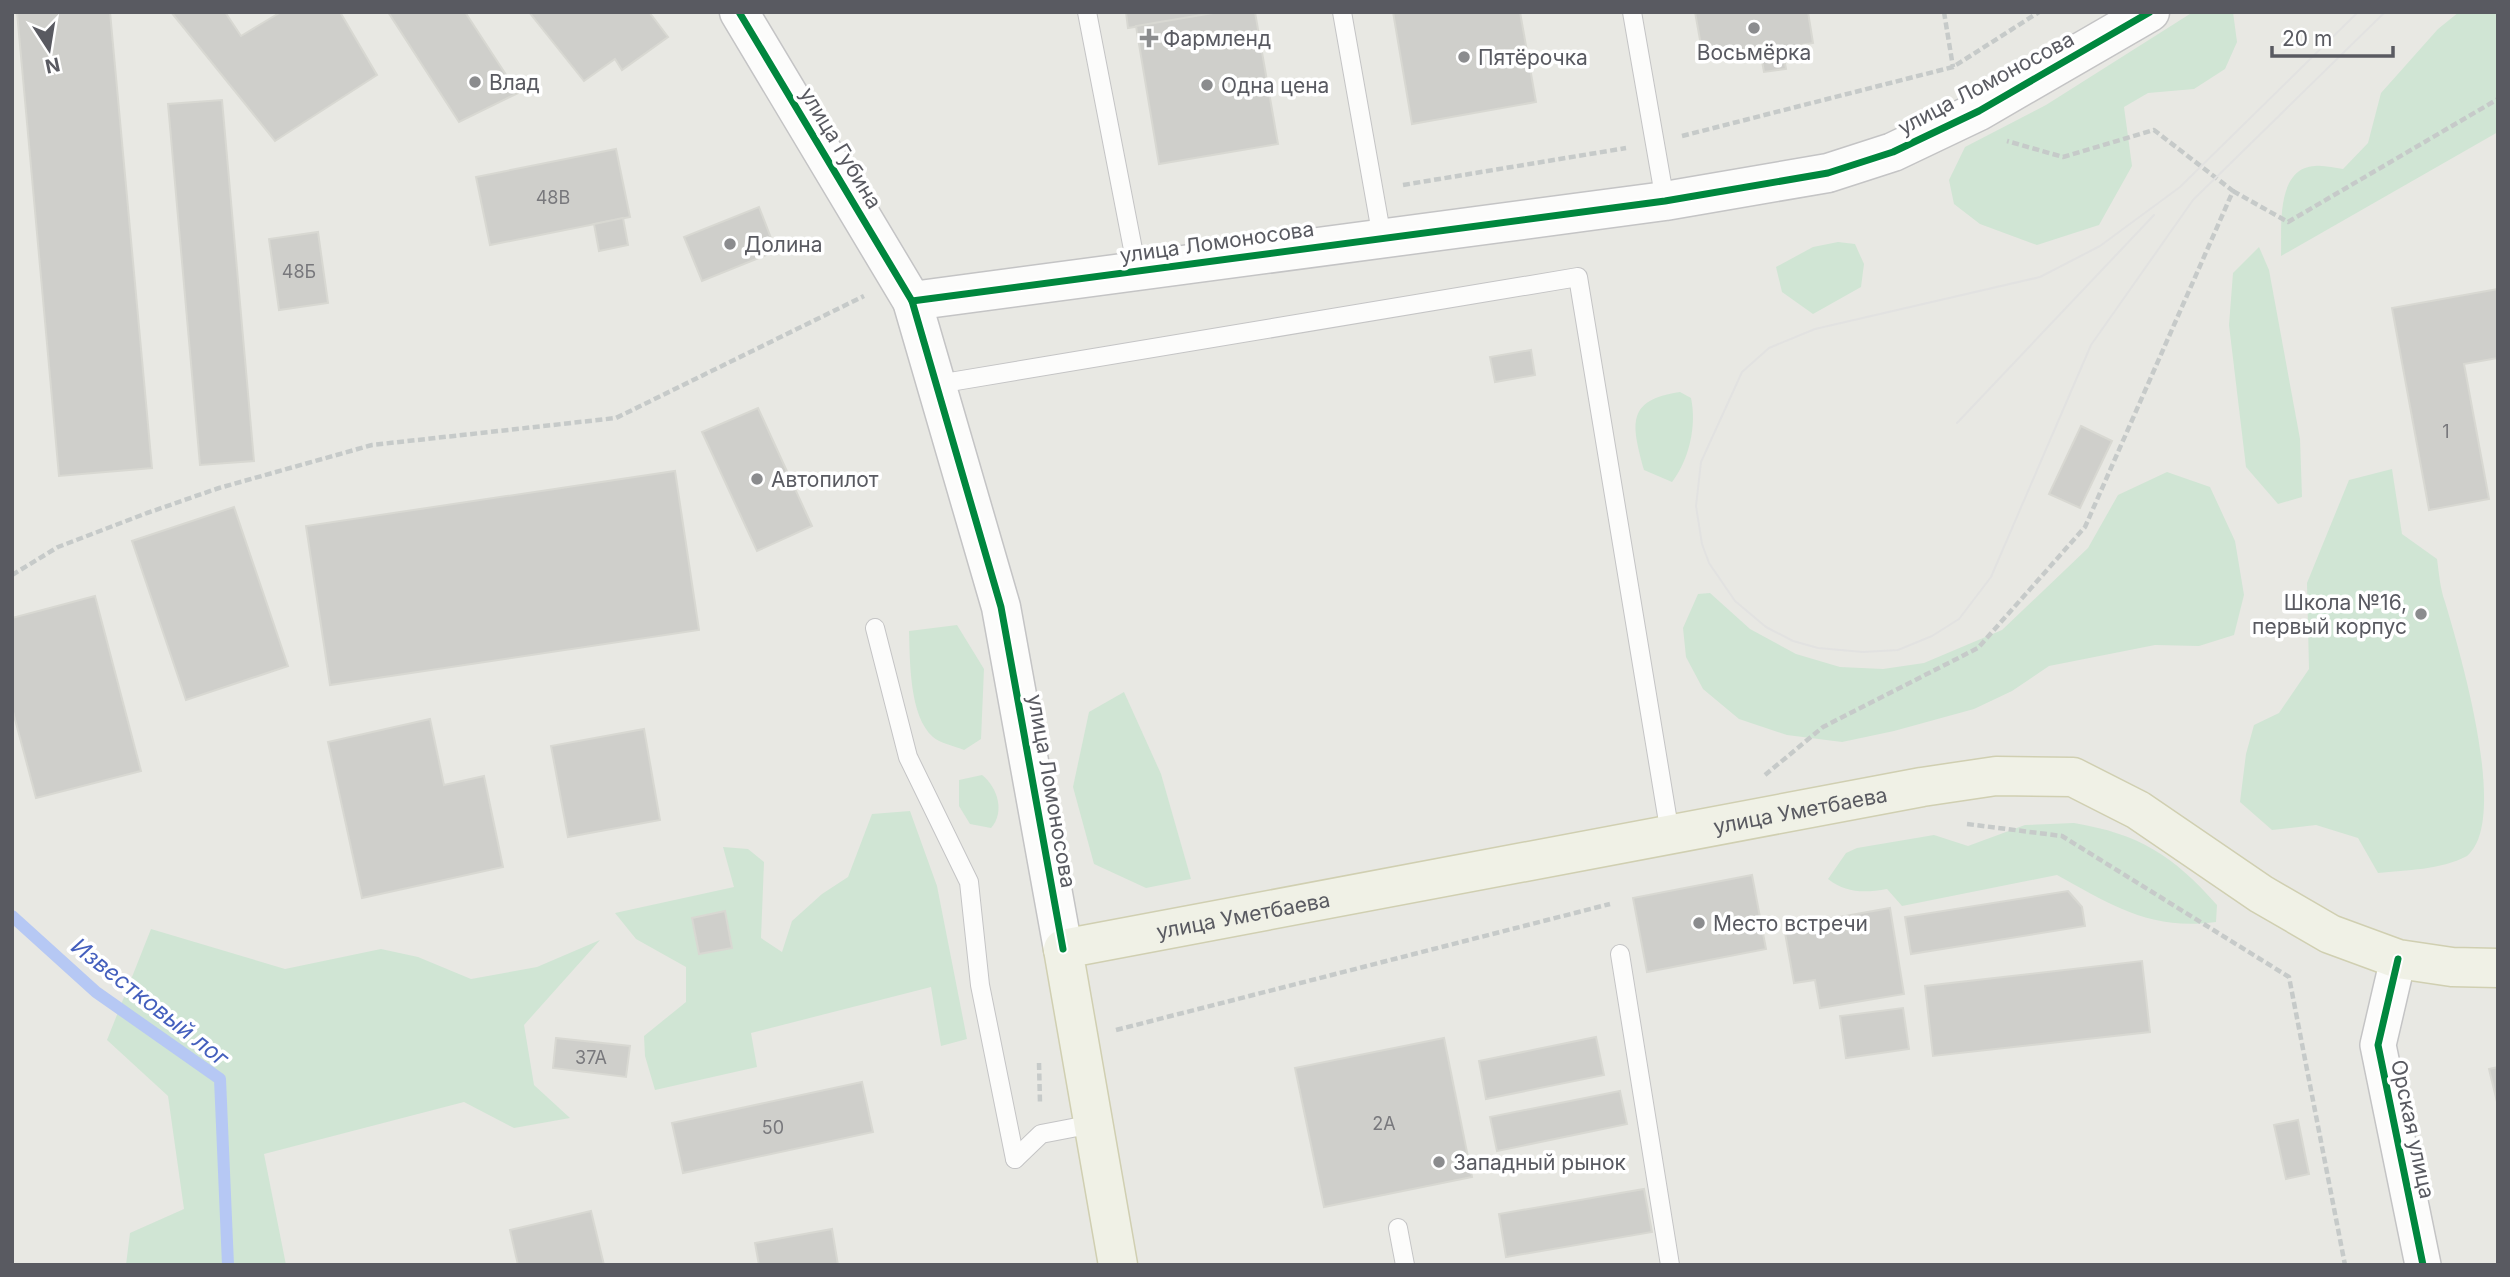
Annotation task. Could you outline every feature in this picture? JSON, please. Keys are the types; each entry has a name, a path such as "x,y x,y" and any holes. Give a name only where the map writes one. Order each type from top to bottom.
{"main road":[{"name":"улица Уметбаева","path":"1063,949 1670,834 1996,776 2073,777 2138,810 2261,894 2330,934 2398,959 2452,967 2498,968"},
{"name":"улица Ломоносова","path":"1063,949 1118,1265"}],"street":[{"name":"улица Губина","path":"739,12 912,301"},
{"name":"улица Ломоносова","path":"1063,949 1001,607 912,301 1665,201 1828,173 1893,152 1979,111 2150,12"},
{"name":"Орская улица","path":"2398,959 2378,1045 2423,1265"}],"lane":[{"path":"1087,12 1137,270"},
{"path":"1342,12 1382,237"},
{"path":"1632,12 1665,201"},
{"path":"938,384 1578,277 1670,834"},
{"path":"875,628 908,757 969,882 980,985 1015,1159 1041,1134 1093,1124"},
{"path":"1620,954 1670,1265"},
{"path":"1398,1228 1405,1265"}],"path":[{"path":"1944,12 1954,67"},
{"path":"1996,137 2063,157 2154,130 2233,191 2288,222 2498,99"},
{"path":"1760,778 1823,727 1978,648 2085,527 2233,191"},
{"path":"12,575 58,547 147,513 219,488 372,445 616,418"},
{"path":"1957,825 1971,823 2062,836 2289,976 2345,1265"},
{"path":"1041,1134 1039,1050 1610,904"}],"green space":[{"path":"2193,12 2233,12 2237,42 2225,69 2194,89 2148,93 2124,107 2132,166 2099,225 2037,245 1980,224 1954,204 1949,180 1965,147 2046,105"},
{"path":"2459,12 2498,12 2498,132 2281,256 2283,202 2293,177 2302,169 2315,166 2343,169 2368,143 2381,93 2438,29"},
{"path":"1838,242 1855,244 1864,264 1861,287 1813,314 1782,292 1776,267 1813,247"},
{"path":"2259,247 2269,270 2300,439 2302,497 2278,504 2246,467 2229,325 2233,273"},
{"path":"1680,392 1691,398 1693,420 1687,453 1672,482 1644,470 1636,428 1641,408 1649,401"},
{"path":"2392,469 2402,534 2437,559 2442,591 2461,658 2478,735 2484,809 2479,837 2467,856 2435,867 2378,873 2358,838 2316,825 2272,830 2240,802 2246,754 2254,725 2279,713 2309,669 2307,583 2349,480"},
{"path":"2167,472 2210,487 2235,541 2244,595 2234,635 2199,646 2155,645 2049,666 2012,691 1974,709 1842,742 1787,735 1739,719 1703,689 1686,657 1683,628 1698,594 1710,593 1750,629 1796,654 1840,667 1883,669 1924,663 2002,630 2088,548 2118,495"},
{"path":"957,625 984,669 981,739 964,750 943,743 925,728 915,702 910,657 909,631"},
{"path":"1124,692 1161,774 1191,879 1146,888 1094,864 1073,787 1089,712"},
{"path":"982,775 988,780 998,800 998,815 991,828 970,824 959,806 959,780"},
{"path":"910,811 937,886 967,1039 941,1046 931,987 751,1033 757,1067 655,1090 645,1056 644,1036 686,1002 686,967 636,939 615,913 734,887 723,847 748,849 764,862 761,938 782,952 792,921 822,894 848,877 872,814"},
{"path":"2074,823 2118,833 2170,860 2217,905 2216,922 2171,923 2151,919 2114,905 2057,875 1902,906 1887,889 1856,891 1828,879 1846,853 1857,848 1934,835 1968,846 2025,825"},
{"path":"151,929 285,969 381,949 418,957 471,979 537,967 600,940 524,1025 534,1085 570,1118 514,1128 464,1102 264,1154 286,1265 126,1265 130,1233 184,1209 168,1096 107,1040"}],"building":[{"path":"17,12 110,12 152,468 59,476"},
{"path":"171,12 225,12 241,36 281,12 340,12 377,75 275,141"},
{"path":"388,12 465,12 518,93 459,122"},
{"path":"529,12 649,12 668,37 622,70 615,59 584,81"},
{"path":"1126,12 1206,12 1207,15 1128,28"},
{"name":"Одна цена","path":"1219,12 1255,12 1278,144 1159,164 1136,26"},
{"name":"Пятёрочка","path":"1393,12 1520,12 1536,102 1412,124"},
{"name":"Восьмёрка","path":"1695,12 1808,12 1813,43 1704,62"},
{"path":"1784,58 1786,69 1764,72 1762,61"},
{"path":"222,100 254,461 200,465 168,104"},
{"path":"616,149 630,217 490,245 476,177"},
{"name":"Долина","path":"759,207 776,251 702,281 684,237"},
{"path":"623,218 628,245 599,251 594,224"},
{"path":"318,232 328,303 279,310 269,239"},
{"path":"2498,289 2498,358 2464,364 2489,499 2429,510 2392,308"},
{"path":"1531,350 1535,375 1495,382 1490,357"},
{"name":"Автопилот","path":"758,408 812,526 757,551 702,432"},
{"path":"2081,426 2112,441 2080,508 2049,494"},
{"path":"675,471 699,630 330,685 306,526"},
{"path":"234,507 288,666 186,700 132,541"},
{"path":"95,596 141,771 36,798 12,708 12,618"},
{"path":"430,719 444,785 484,776 503,867 362,898 328,742"},
{"path":"644,729 660,820 568,837 551,746"},
{"name":"Место встречи","path":"1752,875 1766,949 1647,972 1633,898"},
{"path":"2068,891 2082,907 2085,926 1911,954 1905,917"},
{"path":"1890,908 1904,994 1820,1008 1815,980 1794,983 1784,927"},
{"path":"725,911 732,948 699,954 692,918"},
{"path":"2142,961 2150,1032 1933,1056 1925,986"},
{"path":"1903,1008 1909,1049 1846,1058 1840,1016"},
{"path":"1596,1037 1604,1075 1486,1099 1479,1061"},
{"path":"556,1038 630,1046 626,1077 553,1068"},
{"path":"1444,1038 1472,1177 1324,1207 1295,1068"},
{"path":"2498,1067 2498,1106 2489,1069"},
{"path":"862,1082 873,1132 683,1173 672,1123"},
{"path":"1620,1091 1627,1124 1497,1151 1490,1117"},
{"path":"2298,1120 2309,1174 2286,1179 2274,1125"},
{"path":"1644,1189 1652,1232 1506,1257 1499,1214"},
{"path":"591,1211 604,1265 518,1265 510,1230"},
{"path":"832,1229 838,1265 759,1265 755,1243"}],"waterway":[{"name":"Известковый лог","path":"12,916 96,992 220,1079 228,1265"}],"tram line":[{"path":"2358,12 2180,187 2100,246 2040,277 1815,329 1769,348 1742,372 1701,462 1696,506 1702,544 1709,563 1735,601 1766,627 1793,641 1818,648 1863,652 1898,650 1932,636 1959,619 1991,577 2091,345 2193,200 2385,12"},
{"path":"1957,423 2154,215"}],"cycle path":[{"path":"739,12 912,301 1001,607 1063,949"},
{"path":"912,301 1665,201 1828,173 1893,152 1979,111 2150,12"},
{"path":"2398,959 2378,1045 2423,1265"}],"place":[{"name":"Восьмёрка","path":"1754,28"},
{"name":"Фармленд","path":"1149,38"},
{"name":"Пятёрочка","path":"1464,57"},
{"name":"Влад","path":"475,82"},
{"name":"Одна цена","path":"1207,85"},
{"name":"Долина","path":"730,244"},
{"name":"Автопилот","path":"757,479"},
{"name":"Школа №16, первый корпус","path":"2421,614"},
{"name":"Место встречи","path":"1699,923"},
{"name":"Западный рынок","path":"1439,1162"}]}
